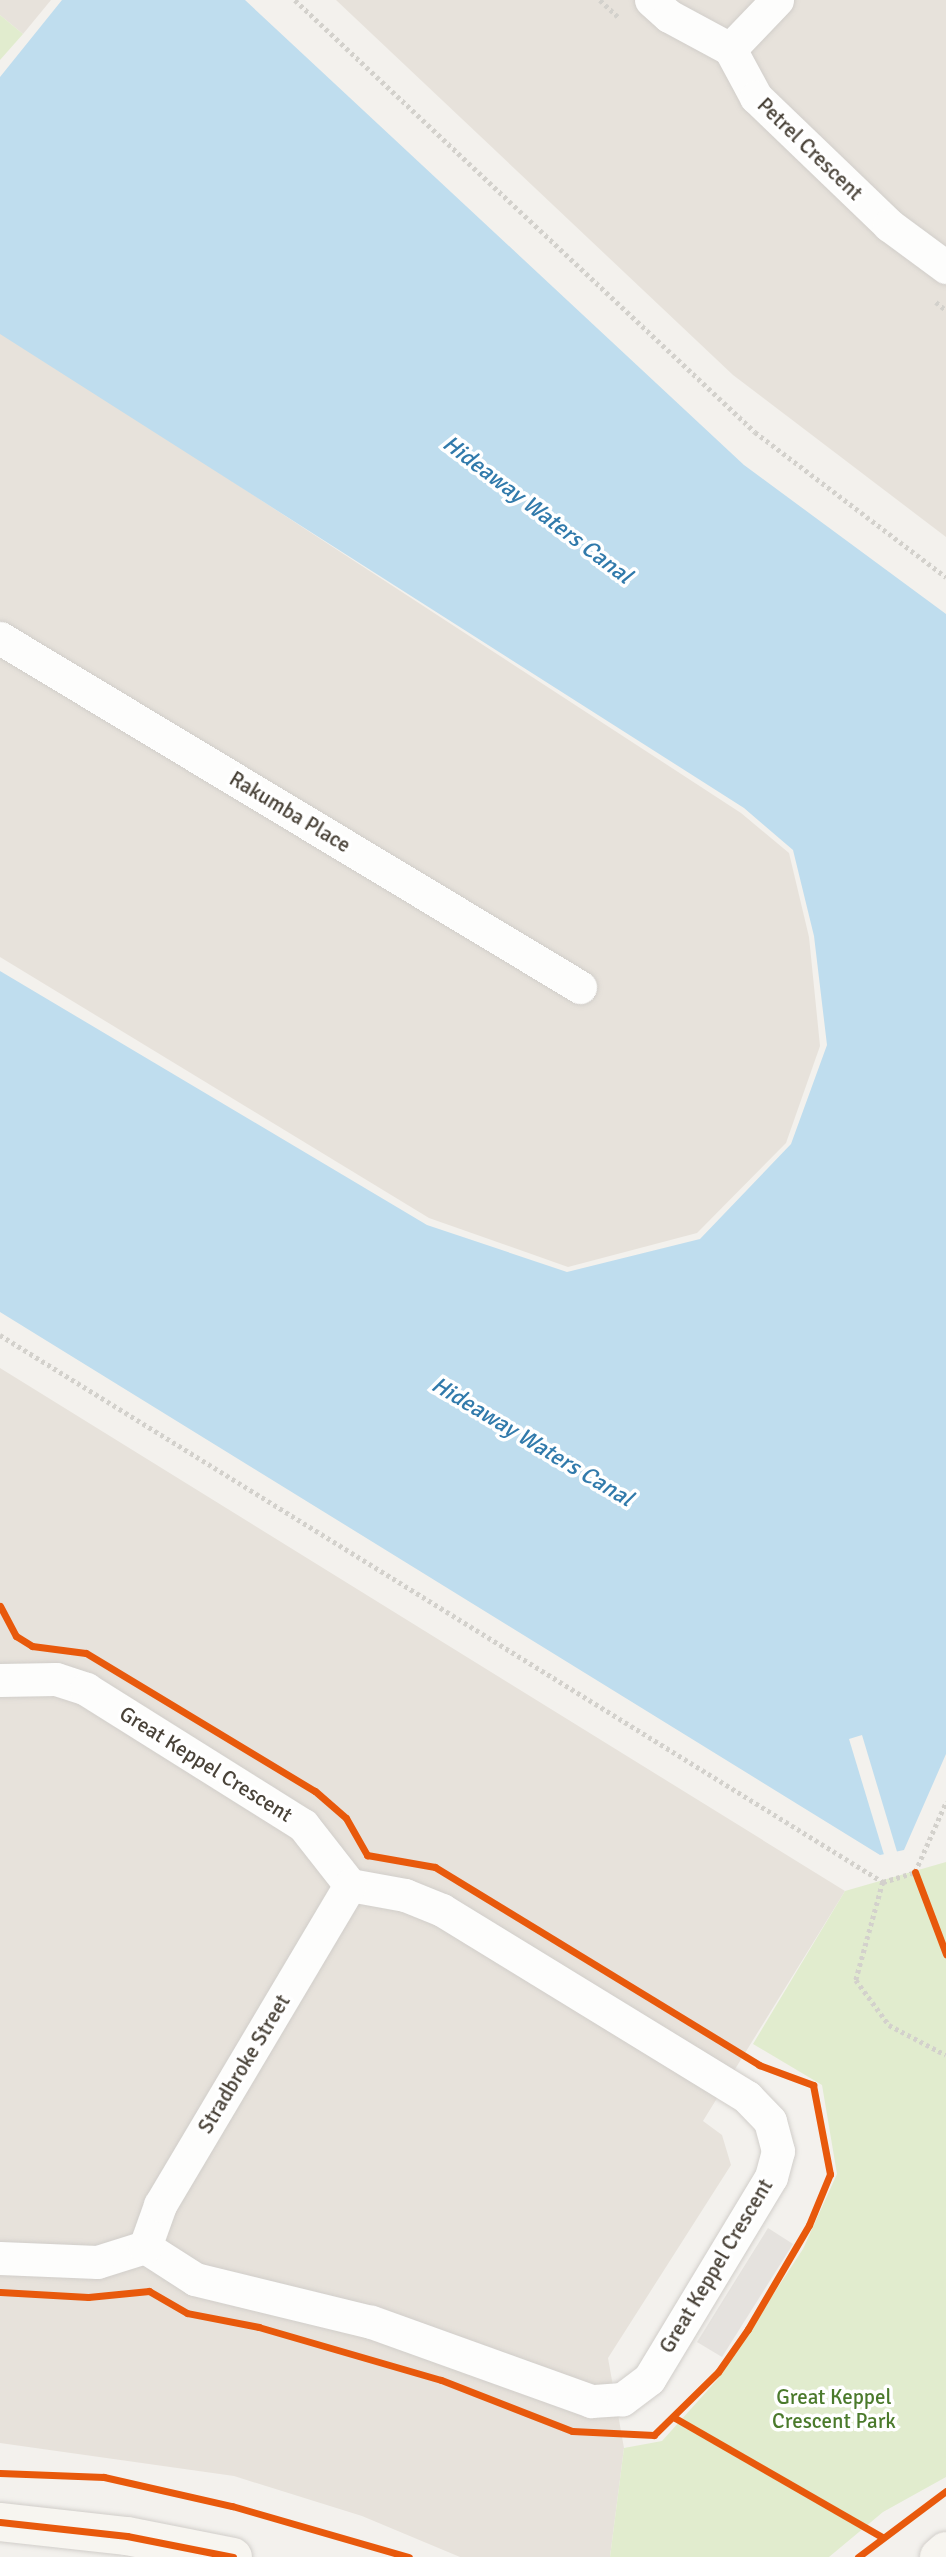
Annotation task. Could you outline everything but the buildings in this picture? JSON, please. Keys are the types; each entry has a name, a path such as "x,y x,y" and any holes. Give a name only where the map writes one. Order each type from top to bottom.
{"street":[{"path":"651,0 669,16 730,49 777,0"},
{"name":"Petrel Crescent","path":"730,49 756,97 888,225 946,267"},
{"name":"Rakumba Place","path":"0,638 580,986"},
{"name":"Great Keppel Crescent","path":"0,1680 56,1679 86,1689 303,1825 350,1885 405,1895 442,1910 747,2097 770,2121 778,2151 771,2177 649,2379 621,2399 591,2401 371,2322 195,2278 145,2247"},
{"name":"Stradbroke Street","path":"145,2247 160,2205 350,1885"},
{"path":"0,2258 96,2262 145,2247"},
{"path":"0,2522 127,2536 233,2557"},
{"path":"939,2557 946,2551"}],"path":[{"path":"295,0 755,432 946,577"},
{"path":"0,1335 883,1882 915,1872"},
{"path":"920,1885 915,1872 946,1802"},
{"path":"883,1882 856,1980 888,2025 946,2055"}],"shaded area":[{"path":"0,0 51,0 23,34 0,15"},
{"path":"336,0 946,0 946,537 733,375"},
{"path":"0,330 741,813 789,853 809,937 820,1046 786,1143 697,1233 568,1267 429,1218 0,957"},
{"path":"0,1368 845,1891 703,2121 722,2135 731,2165 608,2358 624,2448 610,2557 460,2557 362,2516 234,2476 0,2443"},
{"path":"768,2228 793,2244 722,2357 697,2342"}],"green space":[{"path":"0,15 23,34 0,60"},
{"name":"Great Keppel Crescent Park","path":"946,1862 946,2477 883,2512 829,2557 610,2557 624,2448 662,2441 717,2380 803,2249 837,2174 822,2085 753,2044 845,1891"}],"water":[{"name":"Hideaway Waters Canal","path":"62,0 245,0 744,465 946,614 946,1754 904,1850 880,1855 0,1312 0,971 427,1225 567,1272 700,1239 791,1144 827,1045 814,936 793,850 744,808 0,334 0,77"}],"pier":[{"path":"862,1735 898,1855 885,1858 849,1739"}],"cycle path":[{"path":"0,1606 16,1636 32,1646 86,1653 315,1791 346,1818 367,1855 435,1867 759,2065 813,2085 830,2174 809,2225 748,2329 718,2372 654,2435 572,2431 441,2380 259,2327 187,2313 149,2291 88,2297 0,2292"},
{"path":"915,1872 946,1954"},
{"path":"675,2418 882,2537"},
{"path":"0,2473 104,2477 232,2506 409,2557"},
{"path":"858,2557 946,2491"},
{"path":"0,2522 127,2536 233,2557"}]}
